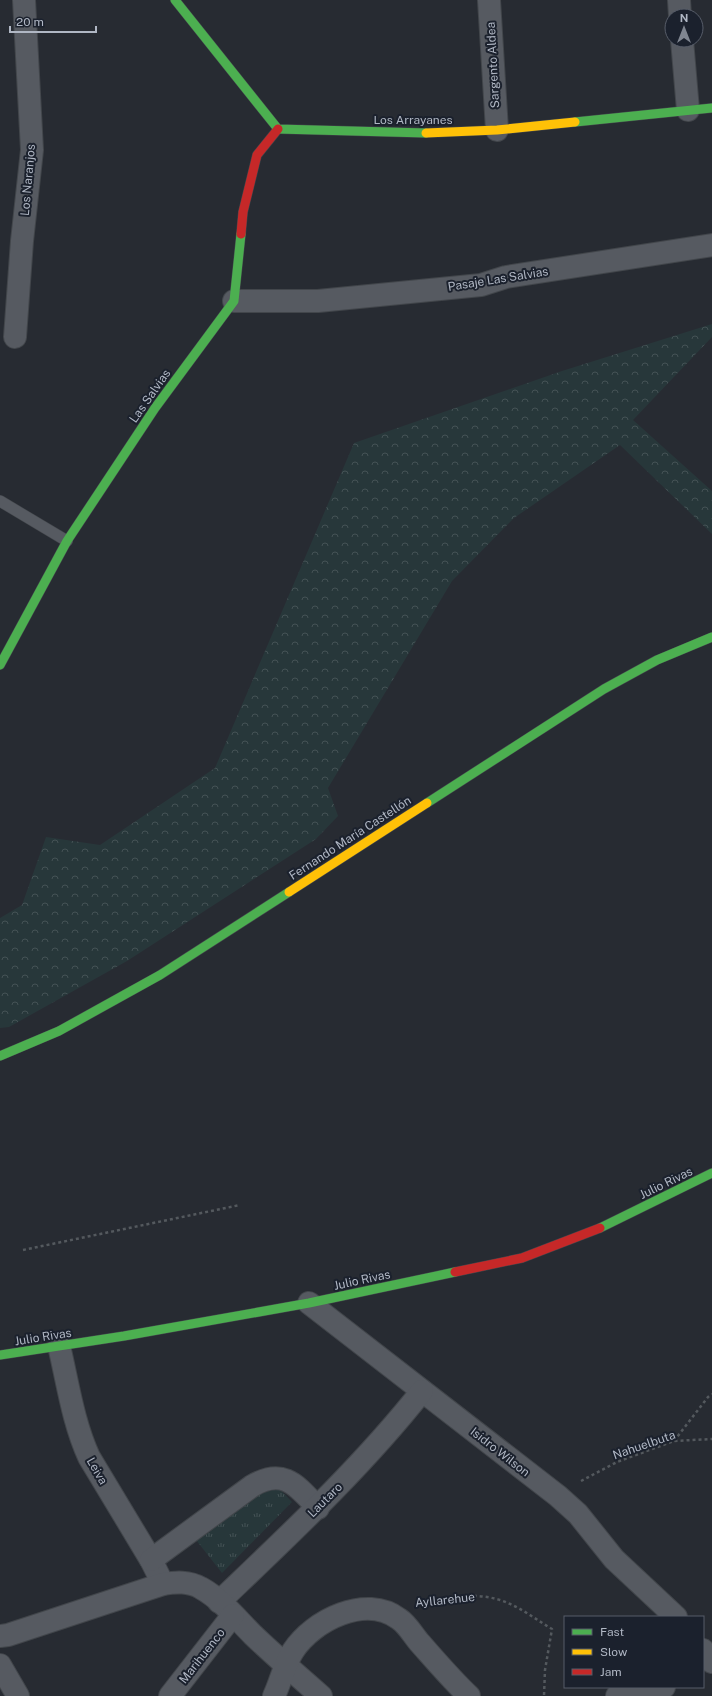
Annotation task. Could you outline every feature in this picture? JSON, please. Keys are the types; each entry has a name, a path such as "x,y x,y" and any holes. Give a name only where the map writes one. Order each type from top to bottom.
{"street":[{"name":"Los Naranjos","path":"15,336 22,241 32,150 24,0"},
{"path":"175,0 278,129 257,155 243,212 234,301"},
{"name":"Sargento Aldea","path":"489,0 497,130"},
{"path":"683,48 688,110"},
{"name":"Los Arrayanes","path":"278,129 410,134 497,130 712,108"},
{"name":"Pasaje Las Salvias","path":"234,301 318,301 481,284 506,277 712,245"},
{"name":"Las Salvias","path":"0,665 67,541 155,408 234,301"},
{"name":"Fernando María Castellón","path":"0,1056 59,1031 148,982 604,689 641,668 691,644 712,636"},
{"name":"Julio Rivas","path":"0,1355 309,1304 495,1264 548,1250 594,1231 712,1173"},
{"name":"Isidro Wilson","path":"309,1304 558,1496 578,1514 614,1559 675,1616"},
{"name":"Leiva","path":"59,1346 75,1417 89,1457 151,1560 163,1584"},
{"name":"Lautaro","path":"226,1608 370,1453 422,1391"},
{"path":"151,1560 252,1486 267,1479 283,1478 290,1481 318,1508"},
{"path":"0,1636 8,1635 163,1584 176,1582 190,1584 201,1588 226,1608 321,1696"},
{"name":"Marihuenco","path":"170,1696 226,1608"},
{"path":"274,1696 293,1650 312,1630 342,1613 362,1609 384,1610"},
{"name":"Ayllarehue","path":"384,1610 400,1619 468,1696"},
{"path":"704,1651 712,1662"},
{"path":"0,1665 18,1696"},
{"path":"617,1696 659,1688"}],"lane":[{"path":"0,501 67,541"}],"path":[{"path":"23,1250 174,1220 240,1205"},
{"path":"674,1441 708,1397 712,1394"},
{"name":"Nahuelbuta","path":"584,1479 617,1462 674,1441 712,1439"},
{"name":"Ayllarehue","path":"384,1610 418,1601 449,1597 478,1596 500,1600 521,1610 552,1629 545,1670 544,1696"}],"green space":[{"path":"712,324 712,337 633,420 712,491 712,534 620,445 514,518 452,581 328,788 338,816 316,839 127,961 9,1027 0,1028 0,918 22,905 46,837 100,845 215,768 354,443 562,371"},
{"path":"273,1482 292,1502 222,1573 196,1540"}],"traffic: fast":[{"path":"175,0 278,129 426,133"},
{"path":"575,122 712,108"},
{"path":"0,665 67,541 155,408 234,301 241,234"},
{"path":"427,803 604,689 657,660 712,637"},
{"path":"0,1056 59,1031 160,975 289,892"},
{"path":"600,1228 712,1173"},
{"path":"0,1355 124,1336 309,1303 455,1272"}],"traffic: slow":[{"path":"426,133 497,130 575,122"},
{"path":"289,892 427,803"}],"traffic: jam":[{"path":"241,234 243,212 257,155 278,129"},
{"path":"455,1272 522,1258 600,1228"}]}
